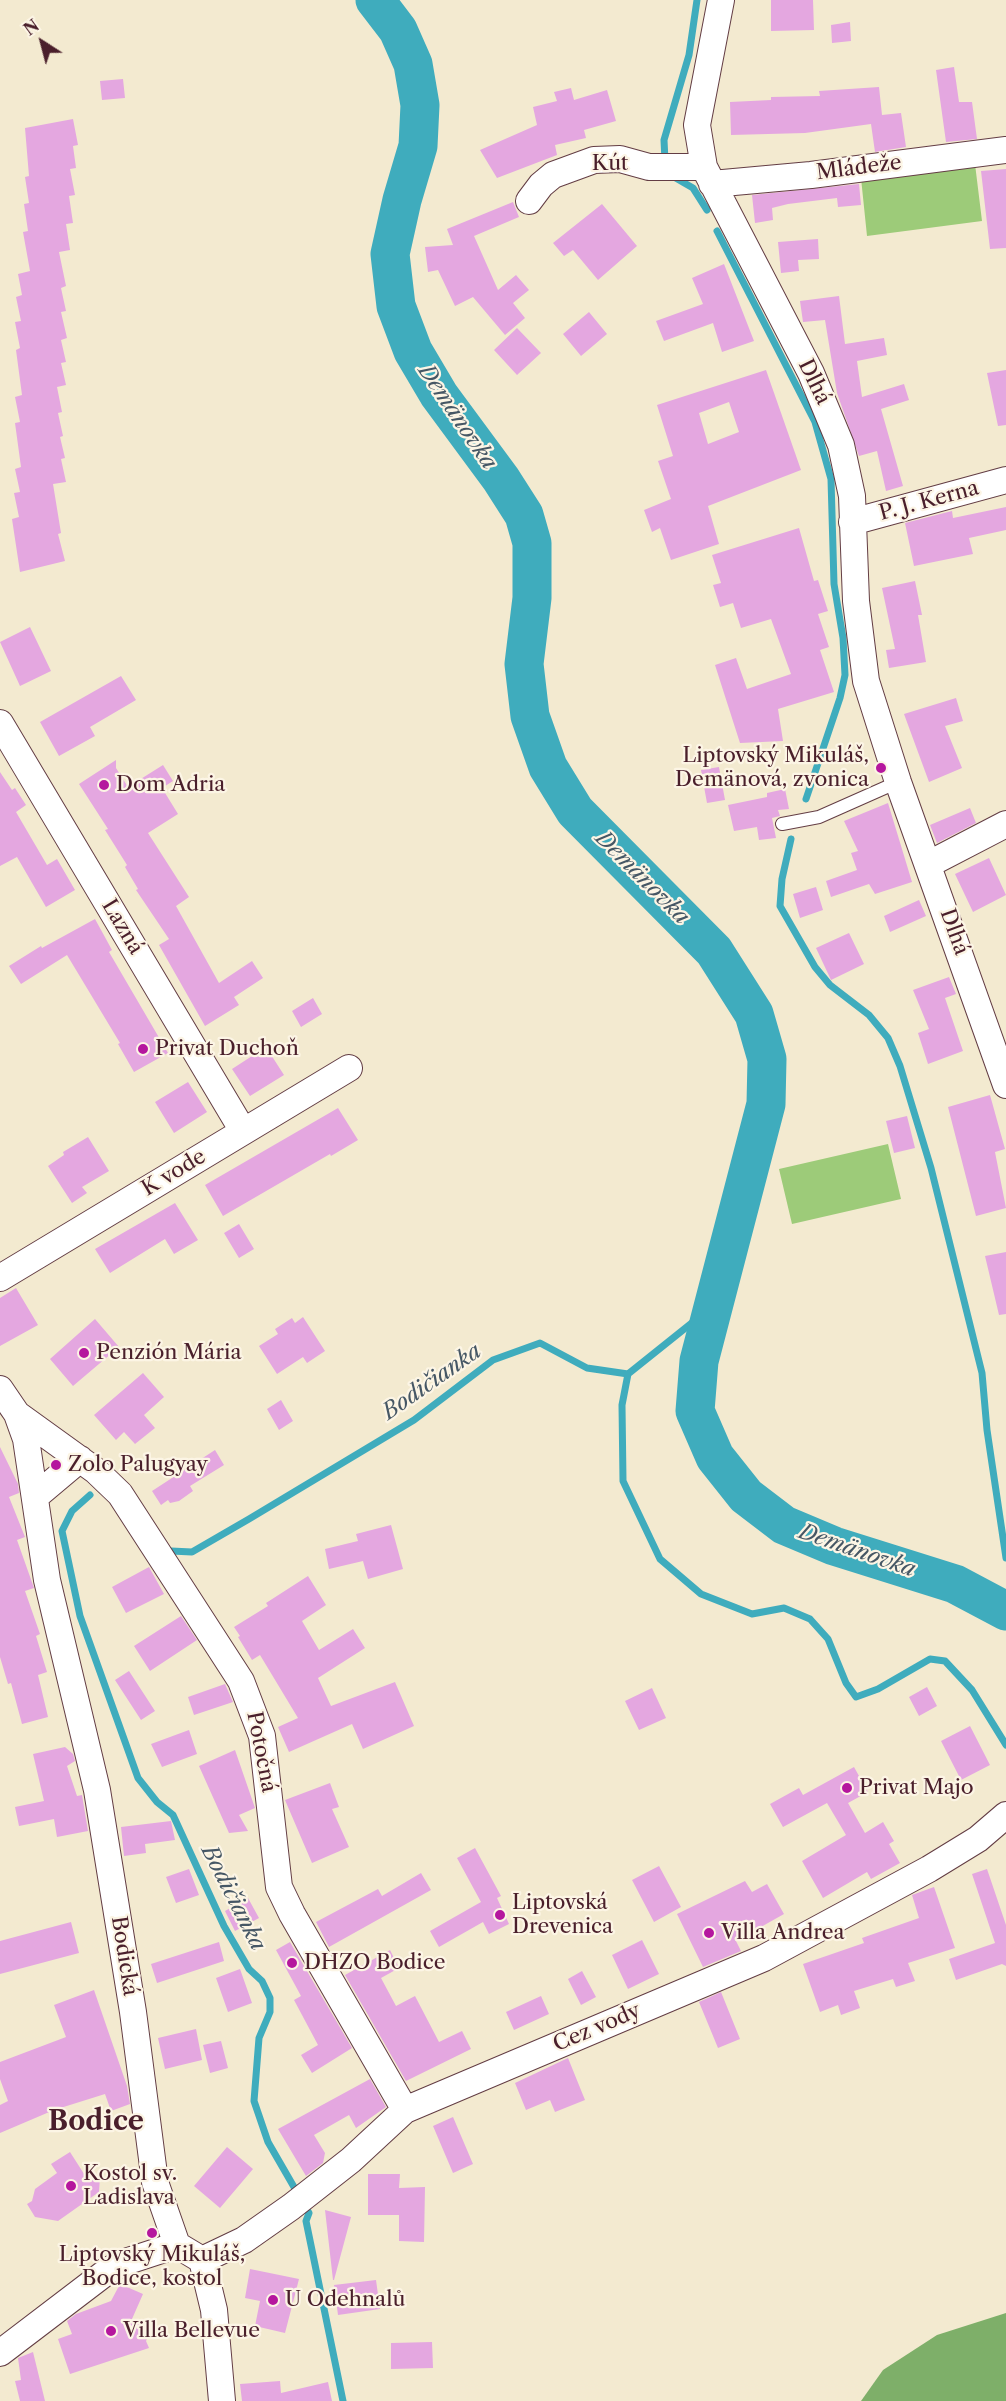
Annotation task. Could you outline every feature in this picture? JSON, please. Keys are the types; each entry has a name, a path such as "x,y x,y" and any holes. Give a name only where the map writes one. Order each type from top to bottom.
{"street":[{"name":"Dlhá","path":"721,0 697,125 708,176 811,374 833,423 850,482 856,601 866,681 898,782 1003,1059 1006,1084"},
{"name":"Mládeže","path":"708,176 1006,150"},
{"name":"Kút","path":"529,201 541,185 553,175 594,160 620,159 708,176"},
{"name":"P. J. Kerna","path":"852,522 1006,480"},
{"name":"Lazná","path":"0,723 243,1131"},
{"path":"929,864 1006,824"},
{"name":"K vode","path":"0,1278 349,1068"},
{"name":"Bodická","path":"0,1389 17,1414 26,1439 57,1630 97,1790 133,2012 151,2160 163,2211 177,2245"},
{"name":"Potočná","path":"17,1414 80,1459 120,1494 248,1694 259,1723 266,1755 279,1887 292,1914 405,2110"},
{"path":"36,1496 80,1459"},
{"name":"Cez vody","path":"202,2260 244,2240 291,2207 405,2110 773,1953 929,1869 978,1839 1006,1815"},
{"path":"0,2353 109,2270 125,2262 177,2245 202,2260 214,2310 222,2401"}],"lane":[{"path":"782,824 819,817 898,782"}],"green space":[{"path":"975,164 982,221 867,236 861,178"},
{"path":"888,1144 901,1199 792,1224 779,1169"},
{"path":"1006,2313 1006,2401 861,2401 883,2370 937,2335"}],"building":[{"path":"771,0 813,0 814,30 771,31"},
{"path":"850,22 851,41 832,43 831,25"},
{"path":"954,67 959,102 972,102 977,139 946,142 936,70"},
{"path":"123,79 125,98 102,100 100,81"},
{"path":"879,87 882,115 901,113 906,147 875,152 871,124 805,133 731,135 730,102 771,100 771,97 820,96 819,91"},
{"path":"571,88 574,100 607,90 616,121 584,130 586,138 555,145 557,155 497,178 480,150 537,125 533,107 557,101 554,92"},
{"path":"73,119 78,145 73,146 76,168 70,169 75,195 69,196 73,223 66,224 70,250 59,252 66,286 61,288 66,311 61,312 67,338 61,340 66,362 61,363 66,385 57,387 62,412 58,413 63,436 60,437 65,458 61,459 66,482 53,484 61,533 58,534 65,561 20,572 12,519 19,517 14,493 20,492 15,469 21,467 15,423 20,422 15,397 22,395 16,350 20,348 15,322 21,321 16,297 22,295 18,274 30,271 23,232 28,231 24,204 29,203 25,177 29,176 25,128"},
{"path":"1006,169 1006,248 990,249 981,171"},
{"path":"859,184 861,205 838,207 837,198 788,204 772,208 773,220 755,223 752,195"},
{"path":"513,202 519,217 474,236 498,290 516,275 529,290 513,303 525,318 505,335 473,297 455,306 438,270 428,272 425,247 453,245 447,229"},
{"path":"602,204 637,246 598,280 573,250 564,256 553,243"},
{"path":"818,239 819,259 798,260 799,271 781,273 778,242"},
{"path":"724,264 754,341 722,352 713,323 664,341 656,321 703,304 692,278"},
{"path":"839,296 845,344 884,338 887,355 857,361 862,397 904,384 909,400 881,409 903,486 886,491 877,451 859,456 837,393 825,320 803,322 800,301"},
{"path":"589,312 607,334 581,356 563,334"},
{"path":"517,328 541,353 517,375 494,350"},
{"path":"766,370 801,470 708,506 719,544 671,560 660,528 652,532 644,510 671,499 658,461 673,456 657,405","holes":["729,402 739,432 708,444 699,413"]},
{"path":"1006,370 1006,425 998,426 987,373"},
{"path":"1006,507 1006,530 969,538 973,554 914,566 905,523 952,511 953,518"},
{"path":"799,528 814,581 818,580 828,611 818,614 829,647 820,650 834,692 778,709 783,741 740,743 715,665 736,658 747,689 791,674 771,619 741,628 733,603 720,607 713,585 721,583 712,555"},
{"path":"915,581 922,615 918,615 926,662 889,668 886,650 895,649 882,588"},
{"path":"30,627 51,671 20,686 0,642"},
{"path":"121,676 136,700 90,727 95,736 59,756 40,722"},
{"path":"956,698 963,721 945,726 962,768 929,782 904,714"},
{"path":"116,760 116,768 128,787 163,765 173,781 162,788 178,814 148,833 189,897 176,906 219,983 252,961 263,978 234,997 239,1005 205,1026 159,945 169,939 136,890 138,889 125,867 127,865 105,830 108,829 79,784"},
{"path":"719,767 725,800 707,803 701,770"},
{"path":"0,772 12,790 15,788 26,805 16,812 47,865 57,859 75,890 46,907 17,857 0,866"},
{"path":"785,789 789,809 778,810 780,816 772,818 776,838 759,840 757,827 734,831 728,805 767,797 767,793"},
{"path":"888,803 912,882 875,894 869,884 831,897 826,881 857,870 851,853 858,851 844,821"},
{"path":"970,808 976,823 937,843 930,825"},
{"path":"989,858 1006,895 973,912 955,874"},
{"path":"816,887 823,910 800,918 793,894"},
{"path":"919,900 926,916 890,932 884,916"},
{"path":"95,919 112,950 109,952 168,1053 134,1072 118,1044 120,1043 67,955 21,984 9,966 41,946 42,948"},
{"path":"849,933 864,964 831,980 816,948"},
{"path":"949,977 956,994 945,998 963,1051 928,1064 918,1033 929,1029 913,990"},
{"path":"313,998 322,1014 301,1027 292,1011"},
{"path":"266,1047 284,1075 250,1096 232,1069"},
{"path":"188,1082 207,1112 174,1133 155,1102"},
{"path":"990,1095 1005,1149 995,1152 1006,1208 976,1216 948,1107"},
{"path":"338,1108 358,1140 223,1216 205,1185"},
{"path":"907,1116 915,1148 894,1153 886,1121"},
{"path":"88,1137 109,1171 82,1187 87,1193 72,1203 48,1166 64,1155 63,1152"},
{"path":"175,1203 198,1240 174,1254 165,1239 110,1273 95,1249"},
{"path":"239,1224 254,1249 239,1258 224,1233"},
{"path":"1006,1252 1006,1314 999,1315 985,1256"},
{"path":"16,1288 38,1325 0,1346 0,1298"},
{"path":"303,1317 325,1351 307,1363 303,1357 277,1374 259,1346 278,1334 275,1329 292,1318 295,1323"},
{"name":"Penzión Mária","path":"95,1319 119,1347 73,1386 50,1359"},
{"path":"143,1373 164,1397 144,1415 155,1428 135,1444 124,1432 116,1440 94,1415"},
{"path":"281,1400 293,1421 279,1430 267,1409"},
{"path":"0,1447 18,1484 19,1493 9,1497 25,1537 17,1540 34,1588 25,1591 40,1634 36,1636 47,1672 38,1675 48,1717 22,1724 11,1683 8,1684 0,1657"},
{"path":"215,1450 224,1465 190,1486 193,1491 179,1501 170,1503 168,1500 161,1505 152,1491"},
{"path":"391,1525 403,1569 368,1579 363,1561 329,1569 325,1549 358,1541 356,1534"},
{"path":"149,1567 164,1594 126,1613 112,1587"},
{"path":"308,1576 326,1605 302,1621 319,1650 353,1629 365,1648 318,1678 331,1706 395,1682 414,1726 363,1749 352,1724 289,1752 278,1727 298,1718 260,1655 252,1660 234,1627 268,1606 266,1603"},
{"path":"181,1616 197,1640 150,1671 134,1646"},
{"path":"129,1671 155,1711 141,1720 115,1680"},
{"path":"225,1684 233,1702 194,1715 188,1697"},
{"path":"927,1687 937,1706 919,1716 909,1697"},
{"path":"652,1688 666,1718 639,1730 625,1701"},
{"path":"970,1726 990,1765 961,1780 941,1741"},
{"path":"189,1730 197,1754 162,1767 151,1744"},
{"path":"65,1747 73,1754 75,1761 67,1766 77,1796 82,1795 88,1831 57,1837 54,1819 19,1826 15,1807 44,1801 33,1754"},
{"path":"235,1750 255,1808 239,1815 248,1831 229,1833 199,1766"},
{"path":"854,1767 868,1792 848,1803 865,1833 883,1822 894,1841 889,1844 900,1863 871,1879 867,1872 823,1898 802,1861 846,1835 827,1803 783,1827 770,1804 799,1788 803,1795"},
{"path":"330,1783 339,1807 332,1809 349,1847 312,1863 285,1800"},
{"path":"171,1821 175,1840 145,1844 146,1853 124,1856 121,1827"},
{"path":"475,1848 501,1896 497,1898 509,1924 489,1934 483,1922 439,1947 430,1931 481,1902 457,1858"},
{"path":"659,1866 681,1907 654,1922 632,1880"},
{"path":"189,1869 199,1895 176,1903 166,1877"},
{"path":"987,1869 1006,1925 1006,1966 1002,1964 956,1980 949,1959 995,1943 972,1874"},
{"path":"421,1873 431,1890 329,1947 316,1922 378,1889 382,1896"},
{"path":"745,1881 752,1892 767,1884 784,1914 736,1941 741,1951 703,1967 677,1914"},
{"path":"934,1887 955,1948 908,1963 915,1981 896,1987 893,1979 854,1991 860,2008 841,2015 838,2005 820,2012 803,1964 864,1943 862,1938 919,1918 912,1895"},
{"path":"248,1898 259,1918 235,1931 225,1911"},
{"path":"71,1922 79,1953 0,1974 0,1941"},
{"path":"642,1940 659,1974 628,1989 612,1955"},
{"path":"219,1942 224,1961 157,1983 151,1964"},
{"path":"290,1942 352,2048 312,2073 301,2055 318,2045 294,2000 301,1996 276,1950"},
{"path":"390,1950 399,1968 381,1978 396,2006 415,1996 439,2042 462,2031 471,2049 406,2081 345,1975"},
{"path":"240,1969 252,2003 228,2012 216,1978"},
{"path":"582,1971 596,1997 581,2005 568,1979"},
{"path":"94,1990 127,2086 130,2104 111,2111 105,2094 54,2110 0,2133 0,2105 8,2101 0,2079 0,2062 66,2037 54,2005"},
{"path":"721,1992 740,2039 718,2048 699,2002"},
{"path":"541,1996 549,2014 514,2030 506,2012"},
{"path":"196,2029 202,2060 165,2069 158,2038"},
{"path":"221,2041 228,2068 210,2073 203,2045"},
{"path":"568,2058 585,2100 555,2112 550,2100 526,2110 515,2083"},
{"path":"370,2079 386,2107 356,2128 349,2115 314,2135 325,2153 323,2163 306,2176 278,2129"},
{"path":"453,2117 473,2164 453,2173 433,2126"},
{"path":"227,2147 253,2169 220,2208 194,2186"},
{"name":"Kostol sv. Ladislava","path":"70,2152 86,2177 100,2177 99,2192 58,2221 35,2217 27,2204 32,2201 35,2189 57,2173 51,2164"},
{"path":"368,2174 400,2174 399,2188 425,2187 424,2242 399,2241 399,2215 368,2215"},
{"path":"325,2210 351,2217 334,2280 333,2280"},
{"name":"U Odehnalů","path":"250,2269 299,2279 285,2333 255,2326 260,2301 245,2298"},
{"path":"376,2280 380,2309 338,2315 334,2285"},
{"name":"Villa Bellevue","path":"120,2284 143,2294 132,2319 152,2329 146,2341 149,2348 70,2374 58,2339 72,2334 67,2321 76,2314 111,2301"},
{"path":"432,2342 433,2368 391,2369 391,2343"},
{"path":"33,2352 45,2401 20,2401 15,2381 21,2380 18,2358"},
{"path":"280,2381 281,2393 328,2382 332,2401 242,2401 240,2384"}],"waterway":[{"name":"Demänovka","path":"375,0 398,30 413,64 420,105 418,146 402,200 390,254 396,306 413,351 439,395 501,479 524,515 532,543 532,598 524,664 530,716 548,767 575,811 714,951 754,1014 767,1059 766,1104 699,1361 695,1411 715,1457 746,1496 784,1525 834,1546 955,1584 1006,1611"},
{"path":"665,161 664,140 689,55 697,0"},
{"path":"674,177 693,188 707,210"},
{"path":"717,231 815,422 831,479 834,584 843,638 845,675 840,698 806,799"},
{"path":"791,839 782,879 780,906 815,967 830,985 869,1015 888,1038 900,1066 931,1168 982,1373 987,1430 1006,1558"},
{"name":"Bodičianka","path":"171,1551 192,1552 249,1519 414,1420 493,1360 540,1343 587,1368 628,1374 713,1306"},
{"path":"628,1374 622,1405 623,1481 660,1559 701,1594 752,1614 784,1608 810,1619 828,1639 846,1683 856,1697 878,1689 930,1659 945,1661 972,1690 1006,1745"},
{"name":"Bodičianka","path":"90,1495 72,1511 62,1531 80,1616 138,1778 157,1802 173,1815 224,1926 249,1969 262,1981 270,1998 270,2012 259,2038 254,2101 268,2142 309,2213 306,2221 343,2401"}],"place":[{"name":"Liptovský Mikuláš, Demänová, zvonica","path":"881,768"},
{"name":"Dom Adria","path":"104,785"},
{"name":"Privat Duchoň","path":"143,1049"},
{"name":"Penzión Mária","path":"84,1353"},
{"name":"Zolo Palugyay","path":"56,1465"},
{"name":"Privat Majo","path":"847,1788"},
{"name":"Liptovská Drevenica","path":"500,1915"},
{"name":"Villa Andrea","path":"709,1933"},
{"name":"DHZO Bodice","path":"292,1963"},
{"name":"Kostol sv. Ladislava","path":"71,2186"},
{"name":"Liptovský Mikuláš, Bodice, kostol","path":"152,2233"},
{"name":"U Odehnalů","path":"273,2300"},
{"name":"Villa Bellevue","path":"111,2331"}],"district":[{"name":"Bodice","path":"96,2122"}]}
